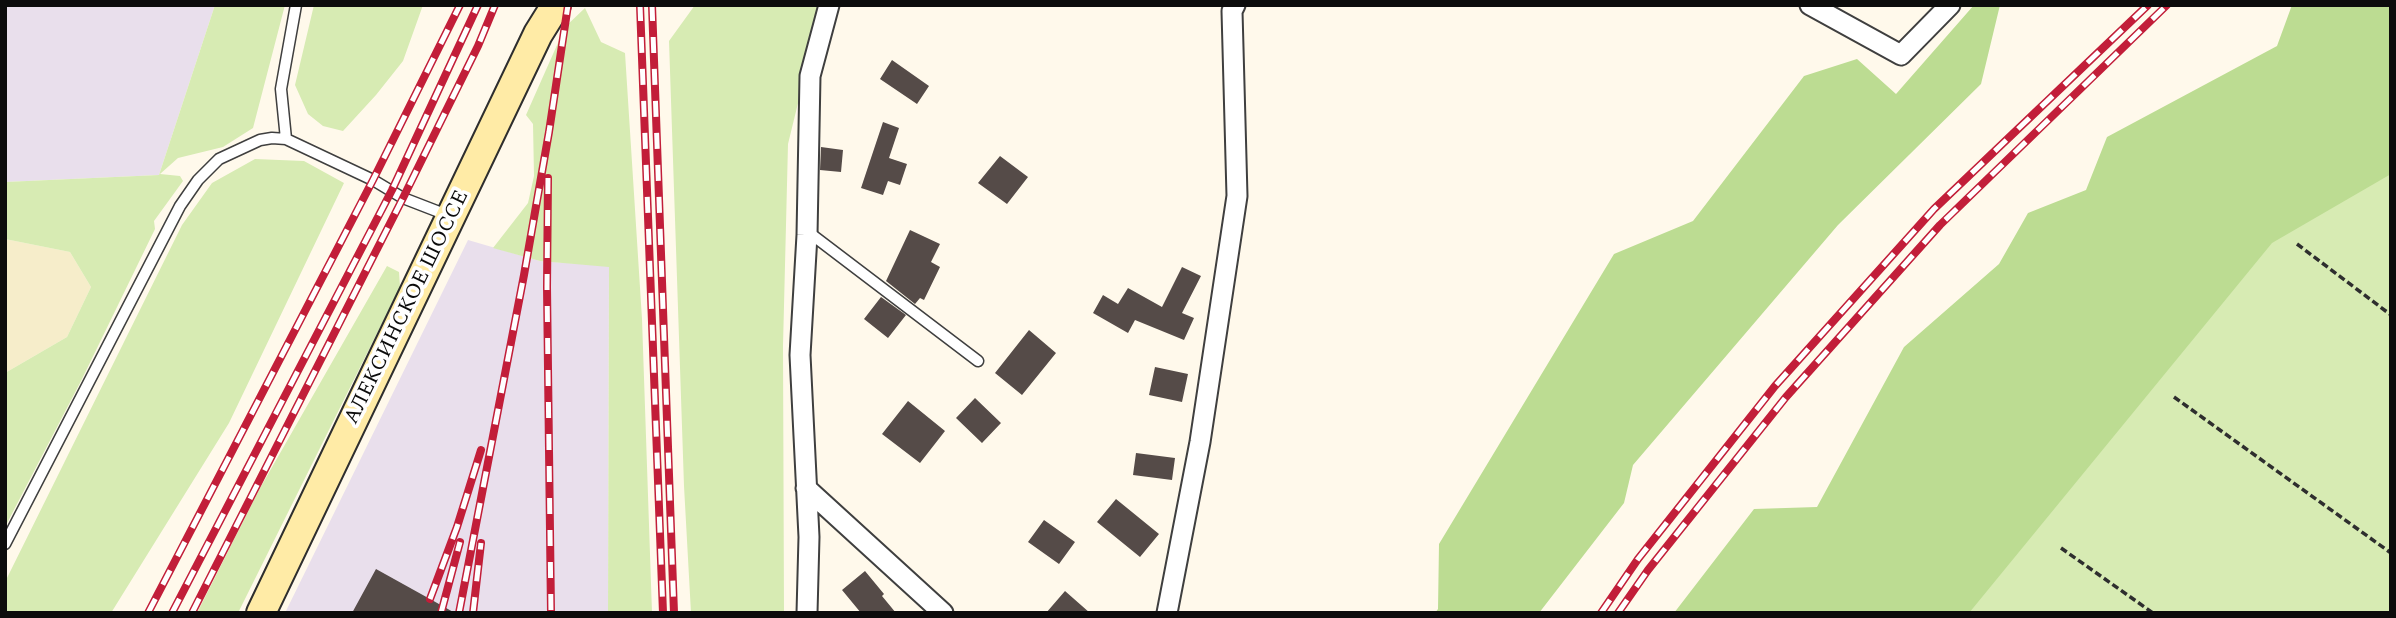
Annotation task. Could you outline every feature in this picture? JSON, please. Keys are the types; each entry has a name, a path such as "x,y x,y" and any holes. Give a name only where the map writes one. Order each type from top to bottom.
{"main road":[{"name":"АЛЕКСИНСКОЕ ШОССЕ","path":"261,613 538,34 556,5"}],"street":[{"path":"807,613 808,537 800,355 807,231 810,76 829,5"},
{"path":"1167,613 1200,442 1237,196 1232,11 1235,5"},
{"path":"1810,5 1901,55 1950,5"},
{"path":"806,488 943,613"}],"lane":[{"path":"286,139 281,89 296,5"},
{"path":"5,544 180,206 198,180 219,159 260,141 286,139 373,180 403,198 452,217"},
{"path":"807,231 978,361"}],"path":[{"path":"2297,244 2391,315"},
{"path":"2174,397 2391,553"},
{"path":"2062,548 2153,613"}],"shaded area":[{"path":"5,5 215,5 159,175 5,182"},
{"path":"5,239 70,252 91,287 67,337 5,373"},
{"path":"468,240 540,261 609,266 608,613 285,613"}],"green space":[{"path":"215,5 285,5 253,128 223,147 178,158 160,174 180,176 183,181 154,221 155,229 81,381 5,527 5,373 67,337 91,287 70,252 5,239 5,182 159,175"},
{"path":"314,5 423,5 403,61 343,131 323,126 308,114 295,85"},
{"path":"695,5 822,5 788,144 783,346 784,613 691,613 684,486 669,41"},
{"path":"1974,5 2000,5 1981,84 1838,225 1633,465 1624,503 1539,613 1435,613 1438,609 1439,544 1614,254 1693,221 1804,76 1857,59 1896,94"},
{"path":"2292,5 2391,5 2391,174 2272,243 1969,613 1674,613 1754,509 1817,507 1904,347 1999,264 2028,213 2086,190 2107,137 2277,46"},
{"path":"585,8 601,42 625,53 642,319 652,613 608,613 609,267 540,261 493,248 528,203 534,176 533,124 526,115 565,27"},
{"path":"2391,142 2391,613 1954,613 2257,224"},
{"path":"255,159 304,161 344,183 229,423 111,613 5,613 5,582 182,225 212,183"},
{"path":"387,266 399,272 400,287 238,613 197,613 259,490"}],"building":[{"path":"892,60 929,86 917,104 880,79"},
{"path":"883,122 899,128 889,158 907,164 900,185 888,181 883,195 861,188"},
{"path":"821,147 843,150 841,172 820,170"},
{"path":"1000,156 1028,177 1007,204 978,183"},
{"path":"910,230 940,244 931,262 940,267 924,300 920,298 915,304 886,281"},
{"path":"1182,267 1201,276 1182,313 1194,318 1184,340 1135,320 1128,333 1093,313 1103,295 1118,304 1128,288 1162,307"},
{"path":"881,297 906,315 888,338 864,319"},
{"path":"1029,330 1056,353 1022,395 995,373"},
{"path":"1155,367 1188,374 1182,402 1149,395"},
{"path":"975,398 1001,423 982,443 956,418"},
{"path":"908,401 945,431 920,463 882,434"},
{"path":"1136,453 1175,458 1172,480 1133,475"},
{"path":"1116,499 1159,534 1140,557 1097,522"},
{"path":"1044,520 1075,542 1059,564 1028,542"},
{"path":"376,569 430,599 455,613 352,613"},
{"path":"865,571 896,613 861,613 842,590"},
{"path":"1065,591 1090,613 1046,613"}],"railway":[{"path":"148,613 373,180 460,5"},
{"path":"172,613 392,190 478,5"},
{"path":"192,613 403,198 478,46 495,5"},
{"path":"459,613 524,275 568,5"},
{"path":"640,5 663,613"},
{"path":"652,5 674,613"},
{"path":"1601,613 1638,559 1775,386 1934,209 2148,5"},
{"path":"1618,613 1648,570 1786,397 1940,225 2167,5"},
{"path":"548,178 551,613"},
{"path":"430,599 457,527 481,450"},
{"path":"441,613 460,542"},
{"path":"473,613 481,543"}]}
